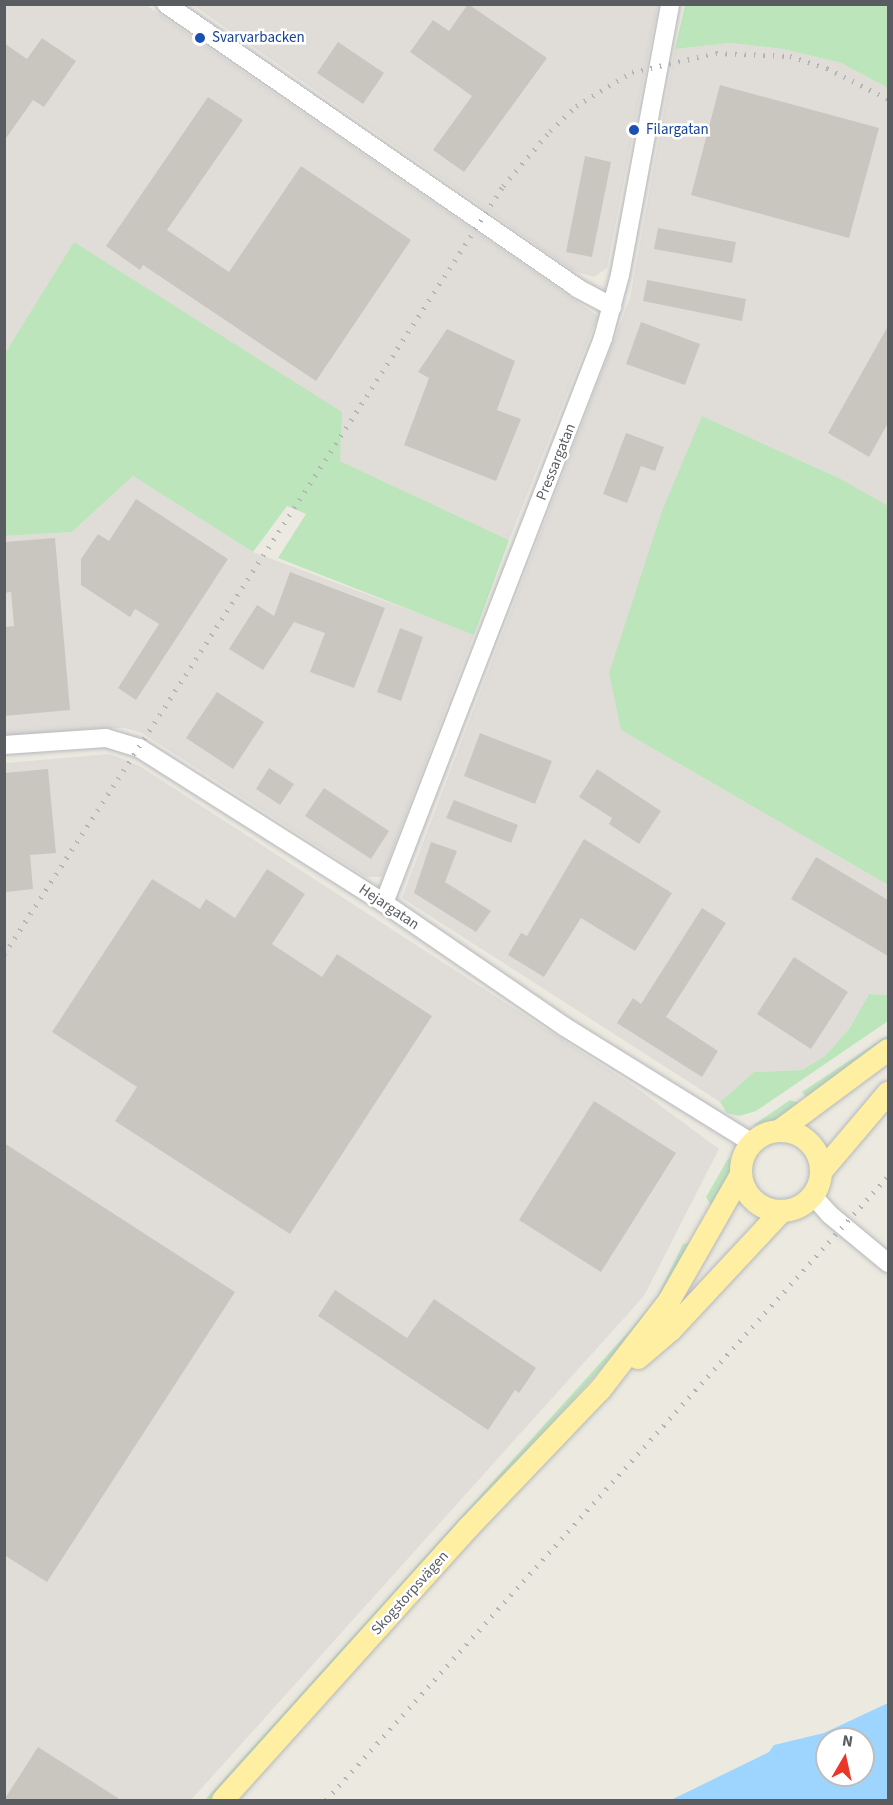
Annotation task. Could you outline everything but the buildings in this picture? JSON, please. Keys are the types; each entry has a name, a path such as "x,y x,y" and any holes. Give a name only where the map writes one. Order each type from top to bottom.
{"main road":[{"path":"888,1050 779,1131 763,1135 752,1143 743,1157 741,1175 745,1190 755,1202 782,1211 799,1207 813,1196 821,1172 888,1093"},
{"path":"779,1131 806,1140 818,1157 821,1172"},
{"name":"Skogstorpsvägen","path":"223,1800 468,1528 600,1390 669,1301 741,1175"},
{"name":"Skogstorpsvägen","path":"600,1390 671,1330 782,1211"}],"street":[{"path":"166,4 567,281 612,307"},
{"name":"Pressargatan","path":"384,903 575,413 612,307 670,4"},
{"name":"Hejargatan","path":"4,745 106,738 139,748 384,903 565,1027 752,1143"},
{"path":"813,1196 828,1214 888,1263"}],"shaded area":[{"path":"5,5 146,5 598,316 509,540 340,461 74,243 5,353"},
{"path":"193,5 658,5 607,268 594,277 574,271"},
{"path":"731,43 783,49 841,63 888,88 888,507 839,478 702,416 621,730 888,885 888,995 869,994 849,1029 825,1056 802,1070 754,1072 720,1102 402,898 630,298 675,49"},
{"path":"133,476 253,552 474,634 382,877 366,877 142,733 125,728 86,729 5,737 5,536 72,532"},
{"path":"109,754 138,765 634,1086 719,1149 644,1296 191,1800 5,1800 5,763"}],"green space":[{"path":"685,5 888,5 888,88 841,63 783,49 731,43 675,49"},
{"path":"74,242 342,412 340,461 509,540 474,635 278,558 306,514 287,506 253,552 133,476 72,532 5,536 5,353"},
{"path":"702,416 839,478 888,506 888,885 621,730 609,673 662,511"},
{"path":"869,994 888,995 888,1021 756,1111 739,1116 727,1113 720,1102 754,1072 802,1070 825,1056 849,1029"},
{"path":"888,1035 888,1041 812,1105 802,1092"},
{"path":"790,1100 799,1103 785,1119 752,1126"},
{"path":"729,1157 732,1165 730,1176 713,1208 706,1197"},
{"path":"692,1242 688,1258 619,1349 211,1800 205,1800 631,1329 656,1299 683,1244"}],"water":[{"path":"888,1703 888,1800 671,1800 769,1752 774,1745 815,1735 815,1787 875,1787 875,1727 837,1727"}],"railway":[{"path":"4,954 503,186 550,131 576,106 632,72 716,53 790,56 827,68 888,99"},
{"path":"326,1800 888,1176"}],"place":[{"name":"Svarvarbacken","path":"200,38"},
{"name":"Filargatan","path":"634,130"}]}
